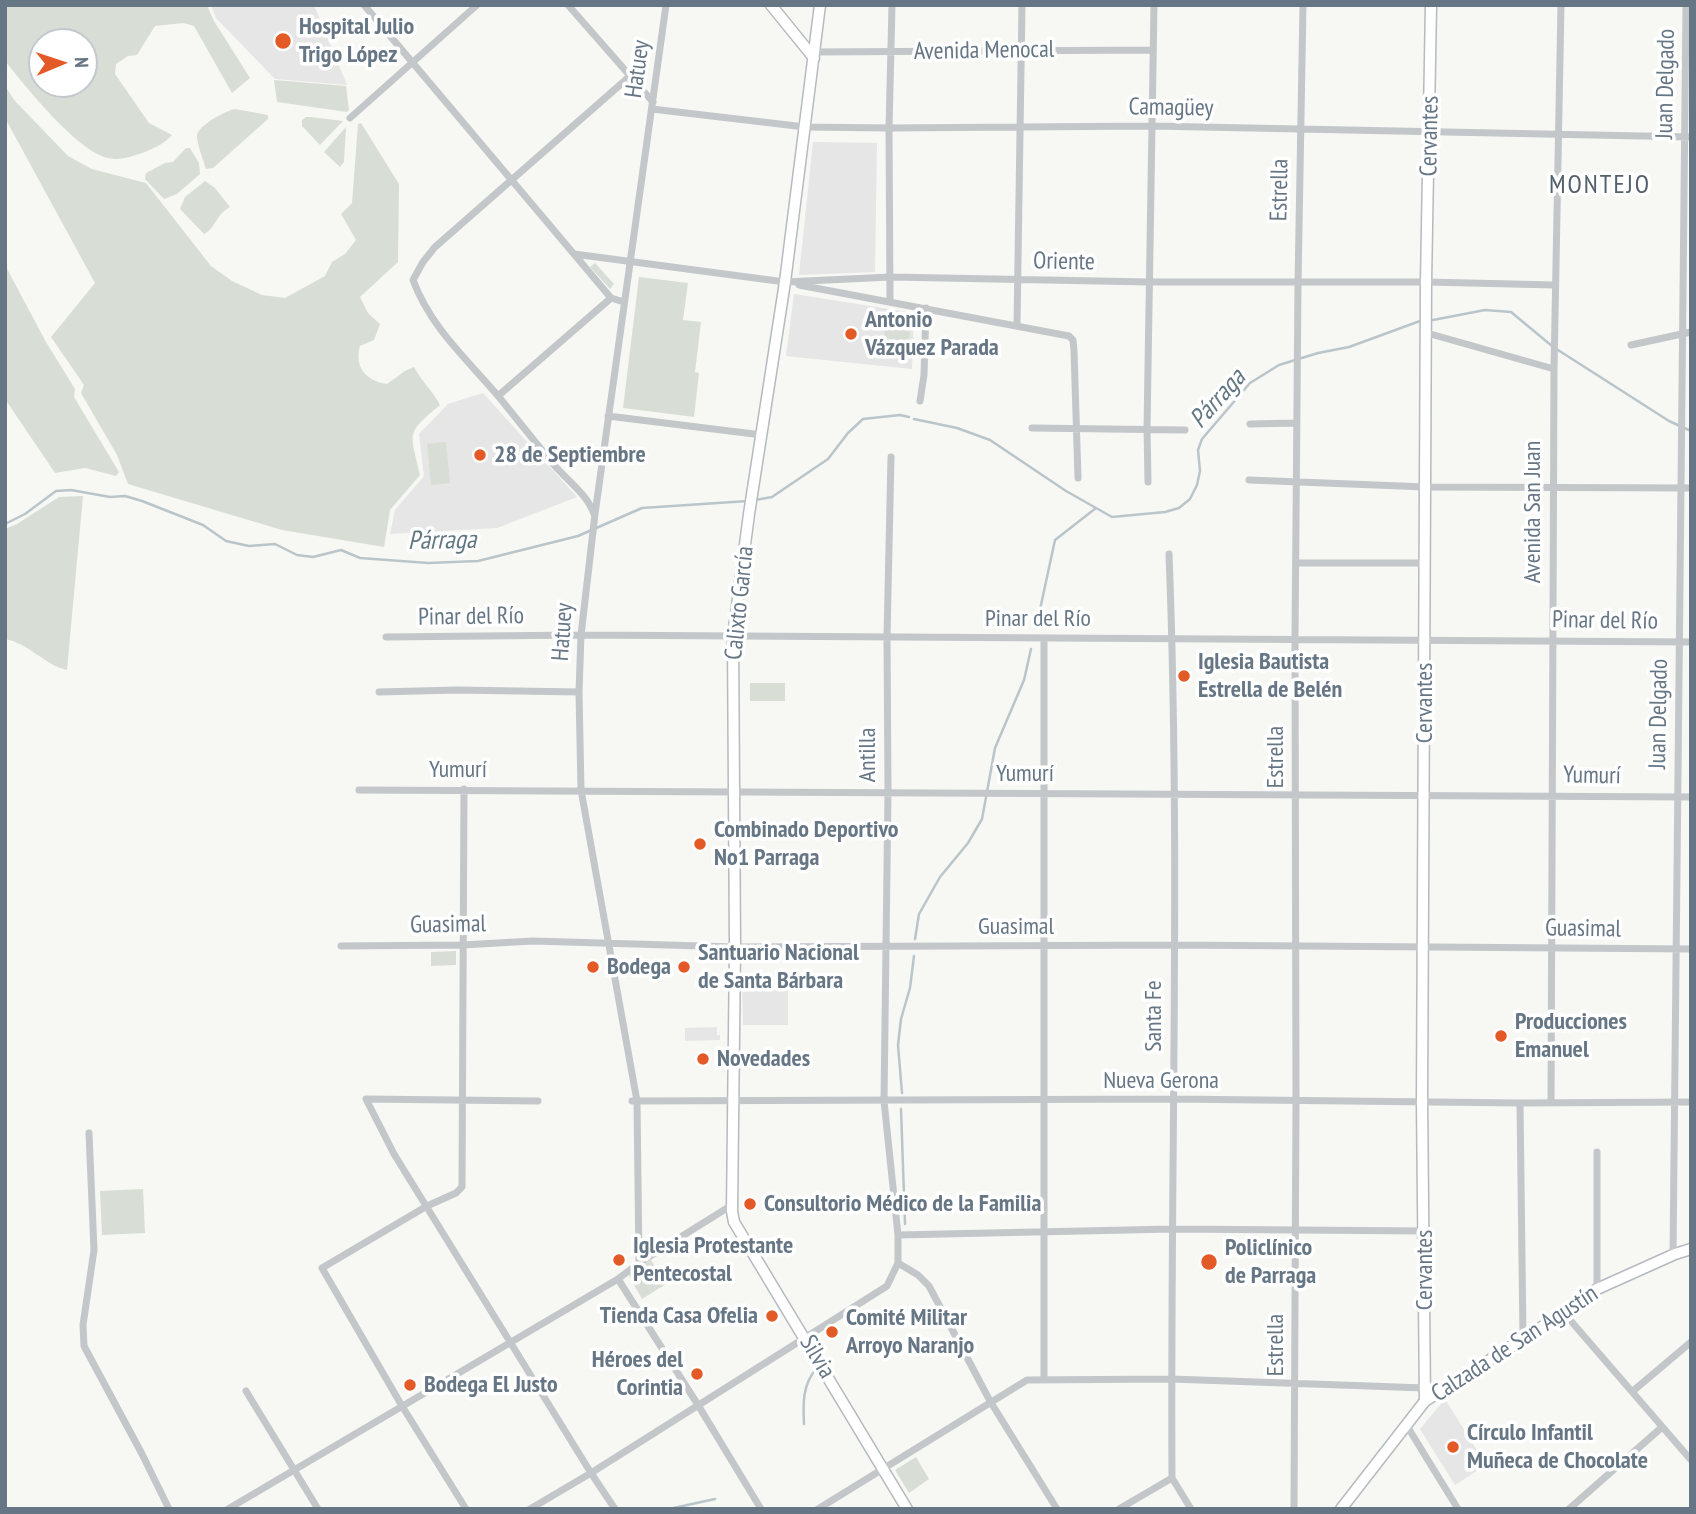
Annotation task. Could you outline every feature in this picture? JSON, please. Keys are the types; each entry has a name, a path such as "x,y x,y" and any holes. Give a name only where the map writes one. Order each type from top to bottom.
{"main road":[{"path":"771,5 814,55"},
{"name":"Calixto García","path":"732,1205 735,947 733,636 785,282 820,5"},
{"name":"Cervantes","path":"1425,1401 1422,1101 1426,282 1431,5"},
{"name":"Silvia","path":"732,1205 734,1223 805,1336 907,1509"},
{"name":"Calzada de San Agustín","path":"1340,1509 1425,1401 1564,1313 1597,1289 1691,1249"}],"street":[{"path":"364,5 611,298 624,302"},
{"path":"350,118 477,5"},
{"path":"568,5 652,105"},
{"name":"Hatuey","path":"639,1263 635,1101 581,790 579,692 581,635 595,514 666,5"},
{"path":"890,300 889,128 892,5"},
{"path":"1017,324 1022,5"},
{"path":"1148,482 1154,5"},
{"name":"Estrella","path":"1294,1509 1295,639 1303,5"},
{"name":"Avenida San Juan","path":"1550,1103 1553,369 1561,5"},
{"name":"Juan Delgado","path":"1673,1255 1681,439 1687,333 1686,5"},
{"name":"Avenida Menocal","path":"814,55 1153,50"},
{"path":"595,514 591,503 554,465 435,325 421,302 413,280 435,247 629,77"},
{"name":"Camagüey","path":"652,105 805,127 1152,126 1301,131 1688,136"},
{"name":"Oriente","path":"574,254 785,282 891,277 1555,285"},
{"path":"785,282 1063,333 1073,340 1079,478"},
{"path":"498,396 611,298"},
{"path":"920,401 925,375 926,308"},
{"path":"1427,329 1553,369"},
{"path":"1631,345 1687,333"},
{"path":"608,416 762,435"},
{"path":"1250,424 1297,423"},
{"path":"1032,428 1185,430"},
{"name":"Antilla","path":"891,457 884,1101 898,1235 898,1263"},
{"path":"1249,480 1426,487 1691,488"},
{"name":"Santa Fe","path":"1169,554 1174,945 1172,1478"},
{"path":"1297,563 1425,563"},
{"name":"Pinar del Río","path":"386,637 1172,637 1691,642"},
{"path":"1044,639 1044,1380"},
{"path":"379,692 579,692"},
{"path":"464,789 462,1187 456,1193 427,1206 322,1268 402,1406 466,1509"},
{"name":"Yumurí","path":"359,790 1691,797"},
{"name":"Guasimal","path":"341,946 462,945 533,941 735,947 1174,945 1691,950"},
{"path":"538,1101 366,1099 394,1154 590,1473 615,1509"},
{"name":"Nueva Gerona","path":"635,1101 1173,1099 1691,1102"},
{"path":"1521,1103 1522,1338"},
{"path":"89,1133 94,1250 83,1325 84,1346 169,1509"},
{"path":"1597,1152 1597,1289"},
{"path":"228,1509 618,1279 732,1205"},
{"path":"898,1235 1173,1229 1424,1231"},
{"path":"530,1509 887,1286 898,1263 918,1275 929,1286 990,1401 1057,1509"},
{"path":"618,1279 761,1509"},
{"path":"1564,1313 1691,1460"},
{"path":"1633,1391 1691,1342"},
{"path":"818,1509 1021,1382 1171,1379 1425,1388"},
{"path":"246,1391 318,1509"},
{"path":"1407,1426 1458,1509"},
{"path":"1569,1509 1661,1427"},
{"path":"1119,1509 1172,1478 1191,1509"}],"shaded area":[{"path":"5,5 207,5 250,78 232,93 194,26 183,23 155,26 137,55 128,56 116,64 115,74 149,123 172,135 145,152 113,159 82,144 36,98 98,98 98,28 28,28 28,88 5,61"},
{"name":"Hospital Julio Trigo López","path":"211,5 314,5 347,85 275,79 216,18"},
{"path":"274,80 346,86 349,110 347,112 277,102"},
{"path":"5,86 15,101 68,156 92,169 146,183 211,266 232,281 262,295 285,298 325,276 332,262 345,254 356,240 341,214 352,203 358,124 361,123 399,184 398,262 360,297 368,313 380,324 374,340 360,346 359,361 368,376 387,384 414,367 440,405 415,429 413,442 420,475 390,510 384,547 282,530 128,484 117,455 81,393 84,385 51,337 95,283 5,118"},
{"path":"235,109 268,115 268,119 213,168 206,169 197,135 202,127 213,119"},
{"path":"306,117 343,121 320,145 302,126 302,120"},
{"path":"346,127 344,162 340,167 324,152"},
{"path":"813,142 877,143 875,272 799,275"},
{"path":"186,148 190,148 199,163 200,174 177,194 164,199 145,179 146,173 173,162"},
{"path":"205,181 215,188 230,207 204,234 180,209 185,197"},
{"path":"595,263 614,284 610,289 590,267"},
{"path":"5,265 46,342 75,389 74,397 119,472 116,476 85,468 55,473 5,399"},
{"path":"639,277 688,283 683,320 701,322 695,372 699,373 694,417 623,408"},
{"name":"Antonio Vázquez Parada","path":"794,294 914,313 912,369 786,356"},
{"path":"886,313 911,315 908,354 883,352"},
{"name":"28 de Septiembre","path":"483,393 577,497 497,528 390,534 395,510 424,476 419,434 448,404"},
{"path":"446,442 450,483 431,485 427,444"},
{"path":"83,496 67,670 51,664 14,641 5,639 5,529 59,497"},
{"path":"750,683 785,683 785,701 750,701"},
{"path":"456,951 456,965 431,966 431,952"},
{"path":"788,979 788,1025 743,1025 742,980"},
{"path":"717,1027 720,1040 685,1041 685,1028"},
{"path":"143,1189 145,1233 102,1235 100,1191"},
{"path":"651,1260 666,1284 642,1299 628,1274"},
{"name":"Círculo Infantil Muñeca de Chocolate","path":"1445,1399 1486,1465 1455,1485 1420,1429"},
{"path":"916,1457 929,1479 909,1493 895,1470"}],"waterway":[{"name":"Párraga","path":"1433,320 1485,310 1511,312 1552,346"},
{"name":"Párraga","path":"914,419 957,428 990,440 1066,491 1112,517 1165,512 1179,508 1190,499 1200,471 1198,450 1202,439 1250,383 1279,365 1349,347 1420,321"},
{"name":"Párraga","path":"1558,350 1669,421 1691,431"},
{"name":"Párraga","path":"755,500 772,497 828,459 863,419 900,415 909,417"},
{"name":"Párraga","path":"5,524 25,514 56,491 71,490 110,497 125,496 142,501 203,525 226,541 249,546 275,544 297,555 313,557 341,550 360,558 428,563 478,561 578,536 642,508 748,501"},
{"path":"1036,628 1055,540 1096,508"},
{"path":"915,939 919,914 940,877 968,843 982,819 995,748 1024,680 1031,649"},
{"path":"902,1093 898,1045 914,956"},
{"path":"901,1109 905,1224"},
{"path":"804,1424 806,1388 817,1368"},
{"path":"669,1509 715,1499"}],"place":[{"name":"Hospital Julio Trigo López","path":"283,41"},
{"name":"Antonio Vázquez Parada","path":"851,334"},
{"name":"28 de Septiembre","path":"480,455"},
{"name":"Iglesia Bautista Estrella de Belén","path":"1184,676"},
{"name":"Combinado Deportivo No1 Parraga","path":"700,844"},
{"name":"Bodega","path":"593,967"},
{"name":"Santuario Nacional de Santa Bárbara","path":"684,967"},
{"name":"Producciones Emanuel","path":"1501,1036"},
{"name":"Novedades","path":"703,1059"},
{"name":"Consultorio Médico de la Familia","path":"750,1204"},
{"name":"Iglesia Protestante Pentecostal","path":"619,1260"},
{"name":"Policlínico de Parraga","path":"1209,1262"},
{"name":"Tienda Casa Ofelia","path":"772,1316"},
{"name":"Comité Militar Arroyo Naranjo","path":"832,1332"},
{"name":"Héroes del Corintia","path":"697,1374"},
{"name":"Bodega El Justo","path":"410,1385"},
{"name":"Círculo Infantil Muñeca de Chocolate","path":"1453,1447"}],"district":[{"name":"MONTEJO","path":"1600,186"}]}
